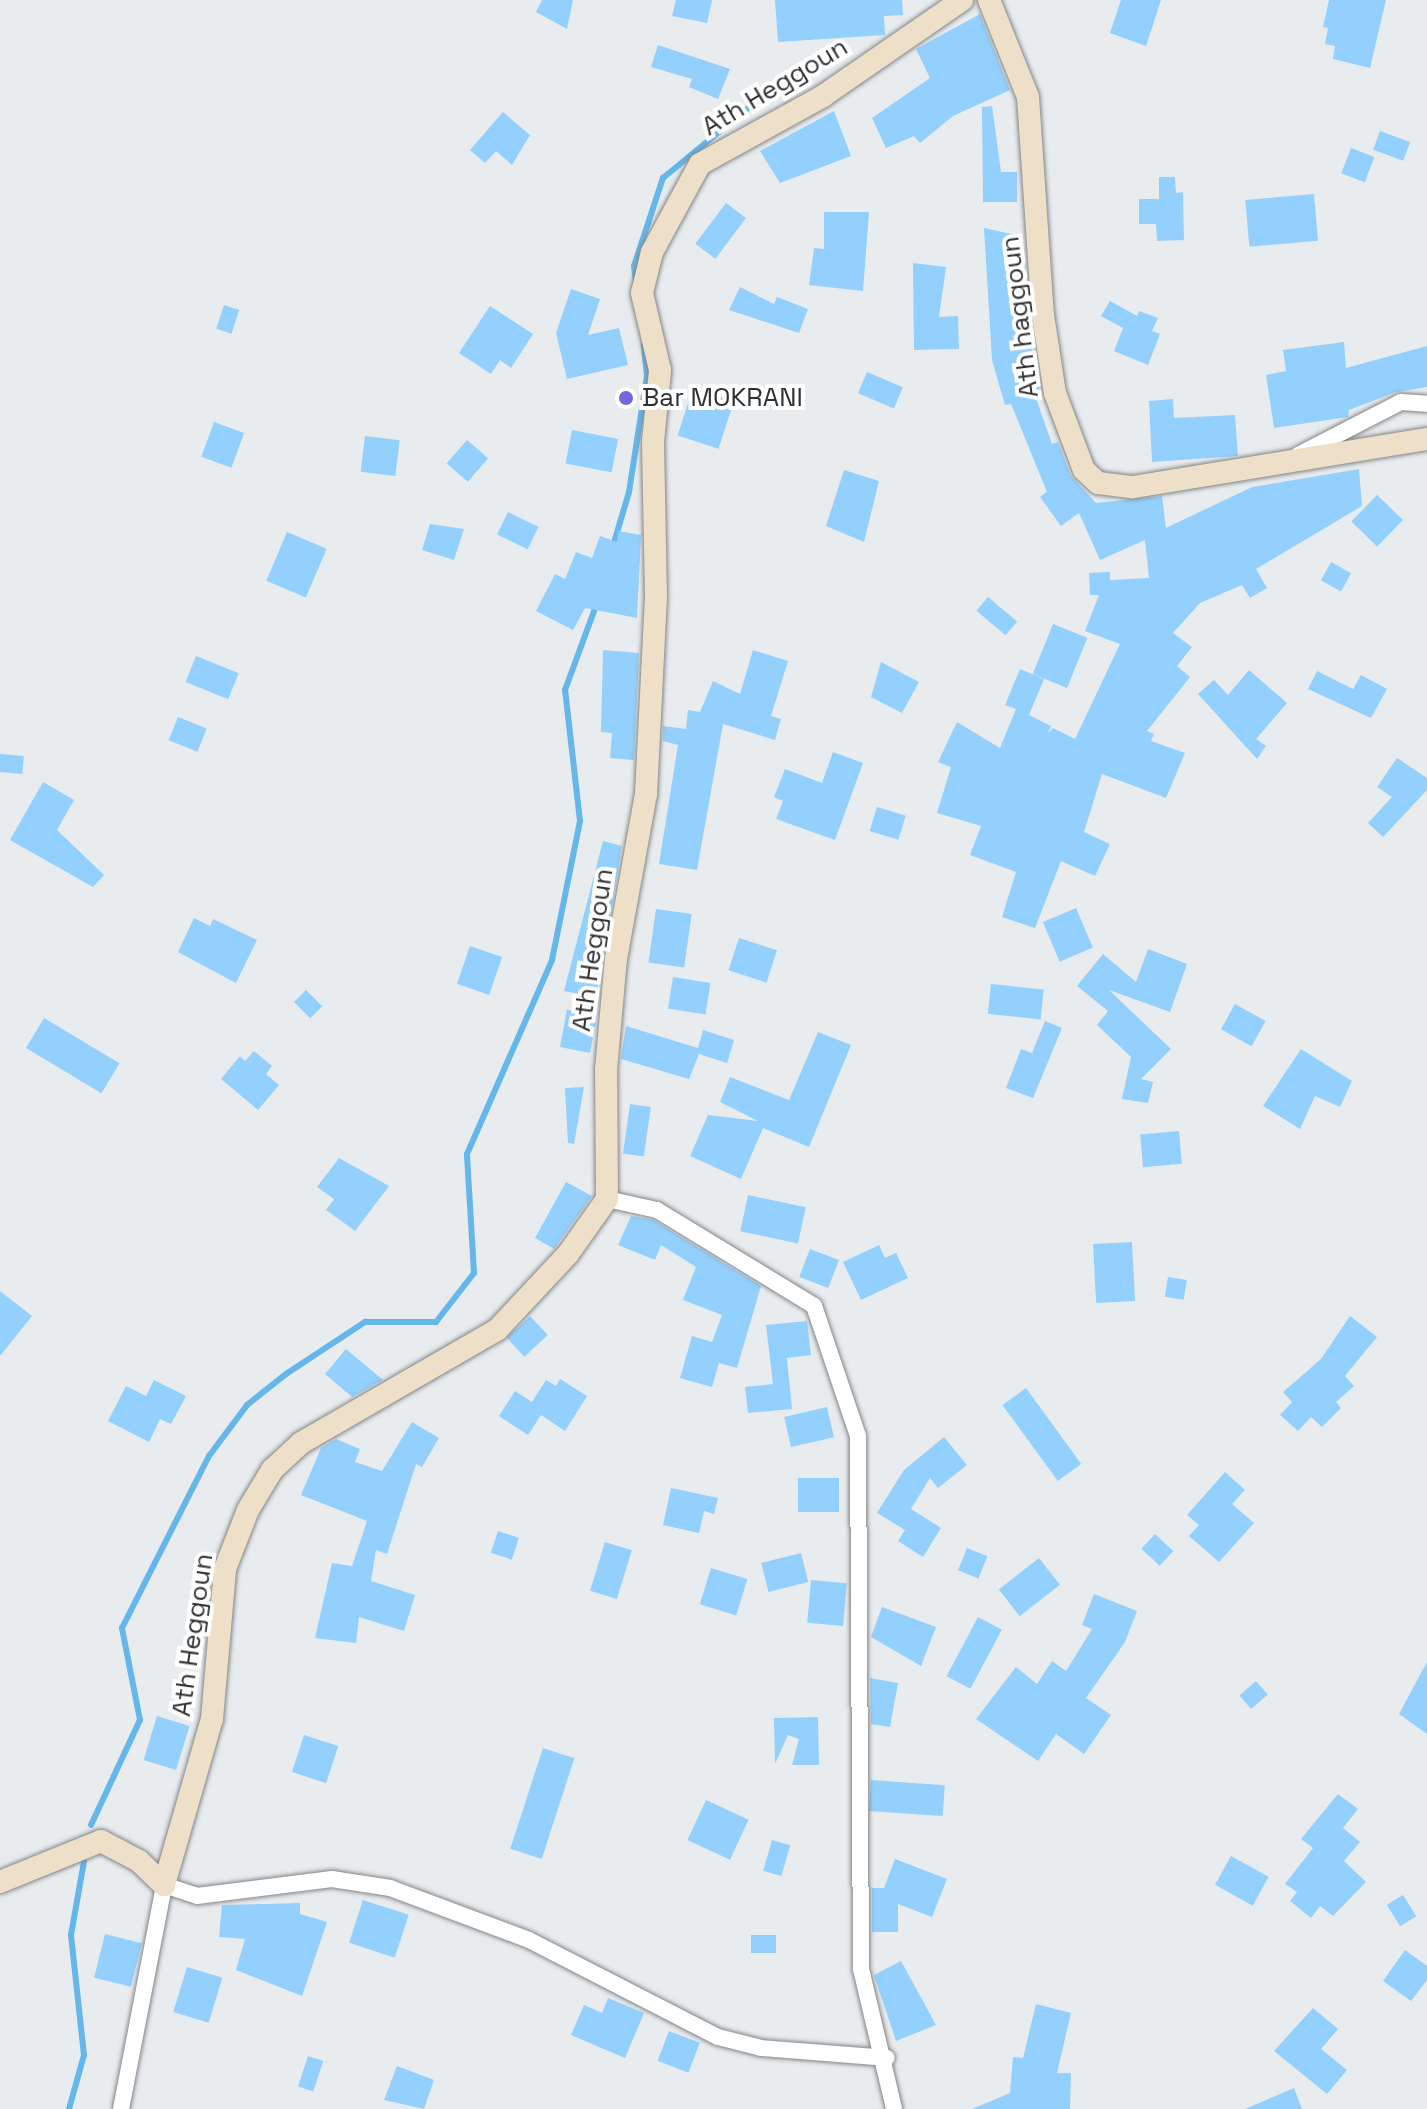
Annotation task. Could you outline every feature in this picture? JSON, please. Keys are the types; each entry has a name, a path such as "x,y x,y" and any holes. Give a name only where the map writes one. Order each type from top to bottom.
{"street":[{"name":"Ath Heggoun","path":"121,2109 164,1885 212,1719 225,1569 248,1510 272,1470 301,1443 460,1357 497,1330 568,1254 607,1199 606,1070 616,959 646,794 656,598 653,442 660,370 642,293 652,252 700,164 823,96 962,0"},
{"name":"Ath haggoun","path":"989,0 1028,97 1043,315 1055,393 1084,470 1098,483 1133,487 1273,468 1427,439"},
{"path":"1273,468 1401,402 1427,404"},
{"path":"607,1199 657,1210 814,1306 858,1436 861,1969 887,2058 894,2109"},
{"path":"0,1882 101,1841 139,1861 164,1885 197,1896 332,1879 390,1888 529,1940 718,2037 761,2048 887,2058"}],"building":[{"path":"542,0 573,0 567,29 536,12"},
{"path":"676,0 712,0 707,23 672,16"},
{"path":"775,0 902,0 903,15 884,16 885,35 778,42"},
{"path":"1121,0 1161,0 1146,46 1110,33"},
{"path":"1329,0 1386,0 1370,68 1333,59 1335,46 1325,44 1328,28 1323,27"},
{"path":"980,14 1010,90 953,116 920,143 914,136 886,148 872,118 930,78 916,49"},
{"path":"658,45 730,69 718,99 689,87 692,79 651,67"},
{"path":"992,106 1001,172 1017,172 1017,202 983,202 982,107"},
{"path":"834,111 851,156 780,183 760,151"},
{"path":"503,112 530,135 512,165 496,151 485,163 470,150"},
{"path":"1380,131 1410,142 1403,161 1373,150"},
{"path":"1351,148 1374,157 1365,182 1341,173"},
{"path":"1159,177 1175,177 1176,193 1183,192 1184,240 1157,241 1156,224 1139,224 1139,199 1159,199"},
{"path":"1314,194 1318,241 1249,247 1245,200"},
{"path":"726,203 746,218 715,259 695,244"},
{"path":"824,212 869,212 863,291 809,285 814,248 824,249"},
{"path":"984,228 1016,235 1013,249 1019,249 1024,312 1041,397 1036,398 1052,444 1058,442 1071,476 1096,503 1162,496 1166,528 1252,487 1359,469 1362,506 1256,569 1267,588 1250,598 1242,585 1200,603 1173,633 1192,647 1177,666 1190,677 1147,731 1154,734 1151,741 1185,753 1166,798 1102,774 1084,832 1110,844 1095,876 1061,861 1035,928 1002,917 1016,872 970,855 981,826 937,813 951,767 938,762 957,722 1000,748 1016,709 1005,705 1020,669 1044,679 1029,715 1051,726 1048,733 1053,728 1075,739 1120,644 1085,631 1099,595 1090,595 1089,573 1110,572 1110,580 1149,578 1145,540 1100,560 1079,513 1061,526 1040,497 1047,492 1011,404 1005,405 992,360"},
{"path":"913,263 946,267 939,317 958,316 959,349 914,350"},
{"path":"740,287 774,304 777,297 808,309 799,333 729,310"},
{"path":"571,289 600,299 588,335 619,328 628,365 567,379 556,333"},
{"path":"1110,301 1137,316 1139,311 1158,318 1152,331 1160,334 1148,365 1114,351 1123,328 1101,316"},
{"path":"224,305 239,310 231,334 216,329"},
{"path":"490,306 533,334 511,368 500,360 491,374 459,353"},
{"path":"1344,342 1346,368 1427,346 1427,387 1396,392 1349,410 1348,417 1274,428 1266,375 1286,371 1283,350"},
{"path":"867,372 903,387 894,408 858,393"},
{"path":"693,388 734,401 718,449 678,436"},
{"path":"1173,399 1174,418 1235,415 1238,456 1152,462 1149,401"},
{"path":"214,422 244,433 231,468 201,457"},
{"path":"572,430 618,439 612,472 566,463"},
{"path":"365,436 400,440 395,476 361,472"},
{"path":"467,440 488,458 468,482 447,463"},
{"path":"844,470 879,481 864,542 826,526"},
{"path":"1377,495 1403,520 1377,547 1351,522"},
{"path":"508,512 539,527 528,549 497,534"},
{"path":"430,524 464,529 454,560 422,550"},
{"path":"618,531 641,535 637,618 585,608 573,630 536,611 555,574 565,579 576,552 592,558 600,536 617,542"},
{"path":"287,532 327,549 306,598 266,581"},
{"path":"1331,562 1351,573 1341,592 1321,580"},
{"path":"988,597 1017,621 1006,635 976,611"},
{"path":"1053,624 1087,638 1067,688 1033,674"},
{"path":"603,650 639,653 634,760 610,758 612,733 601,732"},
{"path":"753,650 788,661 771,716 781,719 775,740 723,724 697,870 659,864 678,745 663,741 663,726 686,729 688,710 700,712 713,681 740,694"},
{"path":"196,656 239,673 228,699 186,682"},
{"path":"881,662 919,682 902,713 871,697"},
{"path":"1249,670 1287,703 1256,739 1266,746 1257,759 1198,694 1214,680 1228,695"},
{"path":"1317,671 1353,689 1361,675 1387,689 1371,718 1308,689"},
{"path":"178,717 207,729 197,752 169,740"},
{"path":"833,752 863,763 835,840 776,819 783,801 774,797 785,769 822,783"},
{"path":"0,754 24,756 22,774 0,772"},
{"path":"1397,758 1427,778 1427,790 1383,837 1368,823 1392,797 1377,787"},
{"path":"43,782 74,800 57,830 104,875 93,887 10,840"},
{"path":"877,807 906,816 898,840 870,831"},
{"path":"603,841 622,846 596,997 564,991"},
{"path":"1076,908 1093,948 1060,962 1043,922"},
{"path":"656,909 692,914 684,967 648,962"},
{"path":"194,918 210,926 213,919 257,940 236,983 178,952"},
{"path":"739,938 777,950 767,983 728,970"},
{"path":"470,946 502,957 489,995 457,984"},
{"path":"1148,949 1187,964 1170,1012 1109,990 1171,1049 1141,1079 1153,1082 1148,1103 1122,1099 1131,1057 1097,1025 1108,1011 1077,986 1103,954 1136,982"},
{"path":"673,977 711,983 706,1015 668,1009"},
{"path":"991,984 1044,990 1041,1019 988,1014"},
{"path":"306,990 322,1006 310,1018 294,1002"},
{"path":"1235,1004 1266,1021 1252,1046 1221,1029"},
{"path":"567,1009 596,1022 590,1053 560,1047"},
{"path":"44,1018 119,1063 101,1093 26,1048"},
{"path":"1045,1021 1062,1028 1033,1098 1006,1088 1021,1049 1032,1053"},
{"path":"626,1026 698,1048 703,1030 734,1040 727,1063 699,1054 689,1079 621,1059"},
{"path":"818,1032 851,1045 809,1147 763,1128 741,1179 690,1156 708,1115 758,1121 720,1102 730,1077 789,1100"},
{"path":"1301,1049 1352,1081 1340,1107 1315,1096 1300,1129 1263,1106"},
{"path":"254,1051 272,1066 266,1074 279,1085 258,1110 221,1079 240,1056 245,1061"},
{"path":"584,1087 574,1144 568,1143 565,1088"},
{"path":"630,1104 651,1107 644,1156 623,1154"},
{"path":"1179,1131 1182,1164 1143,1167 1140,1134"},
{"path":"339,1158 389,1186 355,1231 326,1210 334,1199 317,1187"},
{"path":"566,1182 592,1196 554,1249 535,1238"},
{"path":"748,1195 806,1207 798,1243 740,1231"},
{"path":"631,1216 653,1220 761,1286 737,1368 719,1363 712,1387 680,1378 692,1336 712,1342 722,1315 683,1300 696,1267 661,1245 655,1260 618,1245"},
{"path":"1132,1242 1135,1301 1096,1303 1093,1244"},
{"path":"879,1245 885,1258 896,1253 908,1278 861,1300 843,1262"},
{"path":"810,1249 839,1260 828,1288 799,1277"},
{"path":"1168,1277 1187,1280 1184,1300 1165,1297"},
{"path":"0,1291 32,1316 0,1356"},
{"path":"530,1316 548,1335 524,1357 507,1338"},
{"path":"1350,1316 1377,1337 1345,1376 1354,1386 1336,1402 1341,1408 1322,1427 1311,1417 1298,1431 1280,1415 1292,1402 1283,1392 1321,1359"},
{"path":"807,1321 811,1355 787,1358 792,1409 748,1413 745,1387 773,1384 766,1325"},
{"path":"346,1349 383,1380 352,1397 325,1374"},
{"path":"560,1379 587,1396 565,1431 541,1415 528,1435 499,1416 515,1391 532,1402 546,1380 556,1386"},
{"path":"154,1380 186,1396 171,1424 160,1419 149,1442 108,1421 126,1386 146,1396"},
{"path":"1026,1388 1081,1464 1058,1481 1003,1405"},
{"path":"827,1407 834,1437 791,1447 784,1417"},
{"path":"412,1422 439,1438 422,1467 416,1464 387,1554 376,1550 371,1581 415,1595 404,1631 359,1617 356,1643 315,1638 332,1563 352,1566 367,1521 301,1495 321,1448 336,1439 360,1449 355,1462 382,1471"},
{"path":"944,1437 967,1465 938,1488 930,1478 911,1509 941,1528 923,1557 898,1541 905,1530 877,1513 904,1470"},
{"path":"1225,1472 1245,1490 1232,1504 1254,1523 1219,1562 1189,1536 1199,1525 1187,1515"},
{"path":"798,1478 839,1478 839,1512 798,1512"},
{"path":"671,1488 718,1498 714,1514 704,1511 699,1533 663,1525"},
{"path":"498,1531 519,1538 512,1560 491,1553"},
{"path":"1155,1534 1173,1551 1160,1566 1141,1549"},
{"path":"605,1542 632,1550 617,1599 590,1591"},
{"path":"967,1548 987,1556 978,1578 958,1570"},
{"path":"801,1553 808,1582 768,1592 761,1563"},
{"path":"1039,1558 1060,1585 1020,1616 999,1589"},
{"path":"711,1568 747,1579 736,1615 700,1604"},
{"path":"811,1580 847,1583 843,1626 807,1623"},
{"path":"1094,1594 1137,1611 1125,1642 1086,1698 1111,1715 1084,1754 1056,1734 1038,1761 976,1719 1016,1667 1037,1684 1052,1661 1066,1671 1092,1629 1082,1625"},
{"path":"882,1607 936,1627 921,1666 871,1637"},
{"path":"978,1617 1002,1630 970,1689 947,1676"},
{"path":"1427,1662 1427,1734 1399,1714"},
{"path":"870,1678 898,1683 890,1727 871,1724"},
{"path":"1256,1681 1268,1695 1251,1709 1239,1695"},
{"path":"157,1716 190,1726 176,1770 144,1760"},
{"path":"818,1717 819,1765 792,1765 799,1739 788,1735 775,1764 774,1718"},
{"path":"304,1735 338,1746 326,1783 292,1772"},
{"path":"543,1748 574,1758 542,1859 510,1849"},
{"path":"871,1780 945,1785 943,1816 869,1811"},
{"path":"1338,1794 1358,1809 1343,1828 1360,1842 1344,1861 1366,1882 1333,1916 1320,1906 1311,1918 1290,1901 1297,1892 1285,1884 1313,1848 1301,1839"},
{"path":"706,1800 749,1820 730,1860 687,1840"},
{"path":"772,1840 790,1845 781,1876 763,1871"},
{"path":"1231,1856 1269,1877 1253,1906 1215,1885"},
{"path":"895,1859 947,1879 932,1917 898,1904 898,1932 872,1932 872,1888 884,1888"},
{"path":"1403,1895 1416,1916 1400,1926 1387,1905"},
{"path":"363,1900 409,1915 395,1958 349,1943"},
{"path":"300,1903 300,1914 327,1922 302,1996 236,1970 245,1939 219,1937 222,1905"},
{"path":"105,1934 142,1943 131,1987 94,1978"},
{"path":"751,1935 776,1935 776,1953 751,1953"},
{"path":"1405,1950 1427,1966 1427,1980 1411,2001 1383,1981"},
{"path":"901,1961 936,2025 896,2041 874,1975"},
{"path":"187,1967 222,1978 209,2023 173,2012"},
{"path":"608,1998 644,2013 625,2058 571,2035 584,2005 602,2013"},
{"path":"1036,2004 1071,2013 1057,2073 1071,2073 1070,2109 972,2109 1010,2093 1013,2057 1023,2058"},
{"path":"1313,2008 1338,2029 1321,2049 1347,2070 1327,2094 1274,2051"},
{"path":"669,2031 700,2043 688,2073 658,2061"},
{"path":"308,2056 323,2061 313,2091 298,2086"},
{"path":"397,2066 434,2080 424,2109 384,2100"},
{"path":"1294,2088 1302,2109 1245,2109"}],"waterway":[{"path":"636,282 634,266 663,178 758,100 828,61"},
{"path":"613,546 629,492 647,376 644,345"},
{"path":"91,1825 140,1720 122,1628 209,1456 247,1405 286,1374 365,1322 436,1322 474,1273 467,1154 552,960 580,821 565,690 597,603"},
{"path":"69,2109 84,2055 71,1935 84,1861"}],"place":[{"name":"Bar MOKRANI","path":"626,398"}]}
